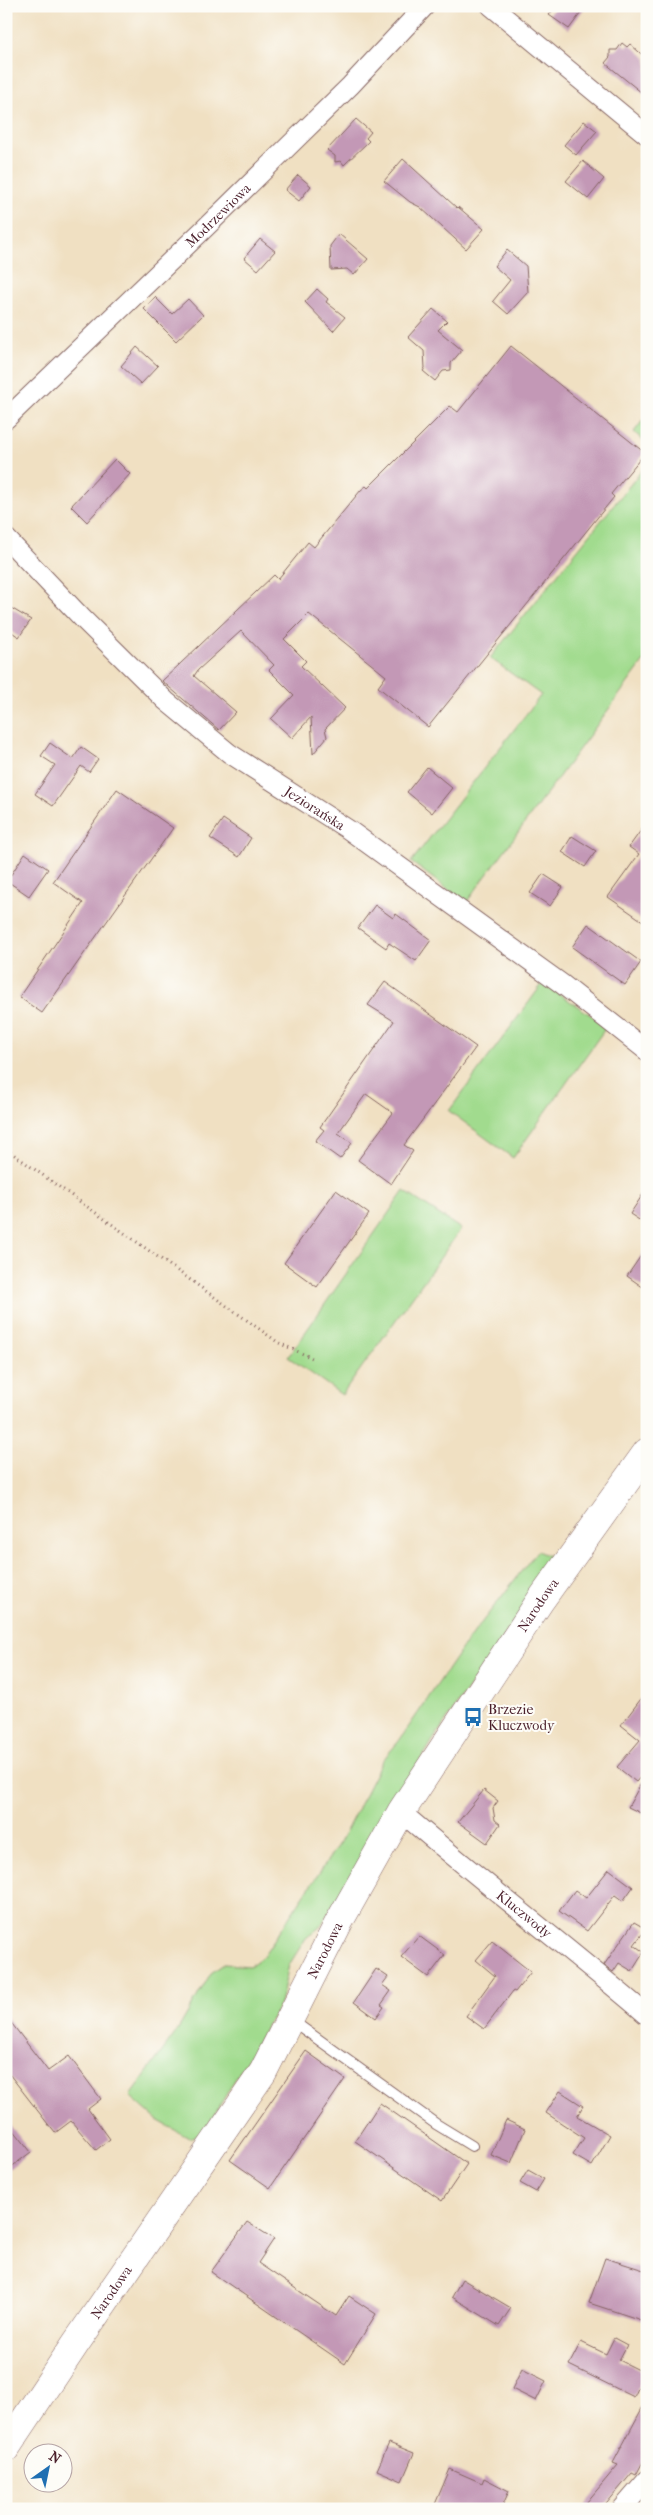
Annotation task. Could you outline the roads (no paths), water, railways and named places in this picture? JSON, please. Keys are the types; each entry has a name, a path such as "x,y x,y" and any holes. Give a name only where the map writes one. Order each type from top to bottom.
{"street":[{"name":"Modrzewiowa","path":"6,419 350,86 425,6"},
{"path":"491,6 647,135"},
{"name":"Jeziorańska","path":"6,538 83,619 166,701 229,753 363,840 562,984 647,1051"},
{"name":"Narodowa","path":"6,2448 81,2335 263,2072 339,1922 401,1812 540,1601 647,1452"},
{"name":"Kluczwody","path":"401,1812 478,1879 523,1911 647,2015"},
{"path":"622,2509 647,2480"}],"lane":[{"path":"290,2019 436,2124 472,2146"}],"place":[{"name":"Brzezie Kluczwody","path":"473,1717"}]}
